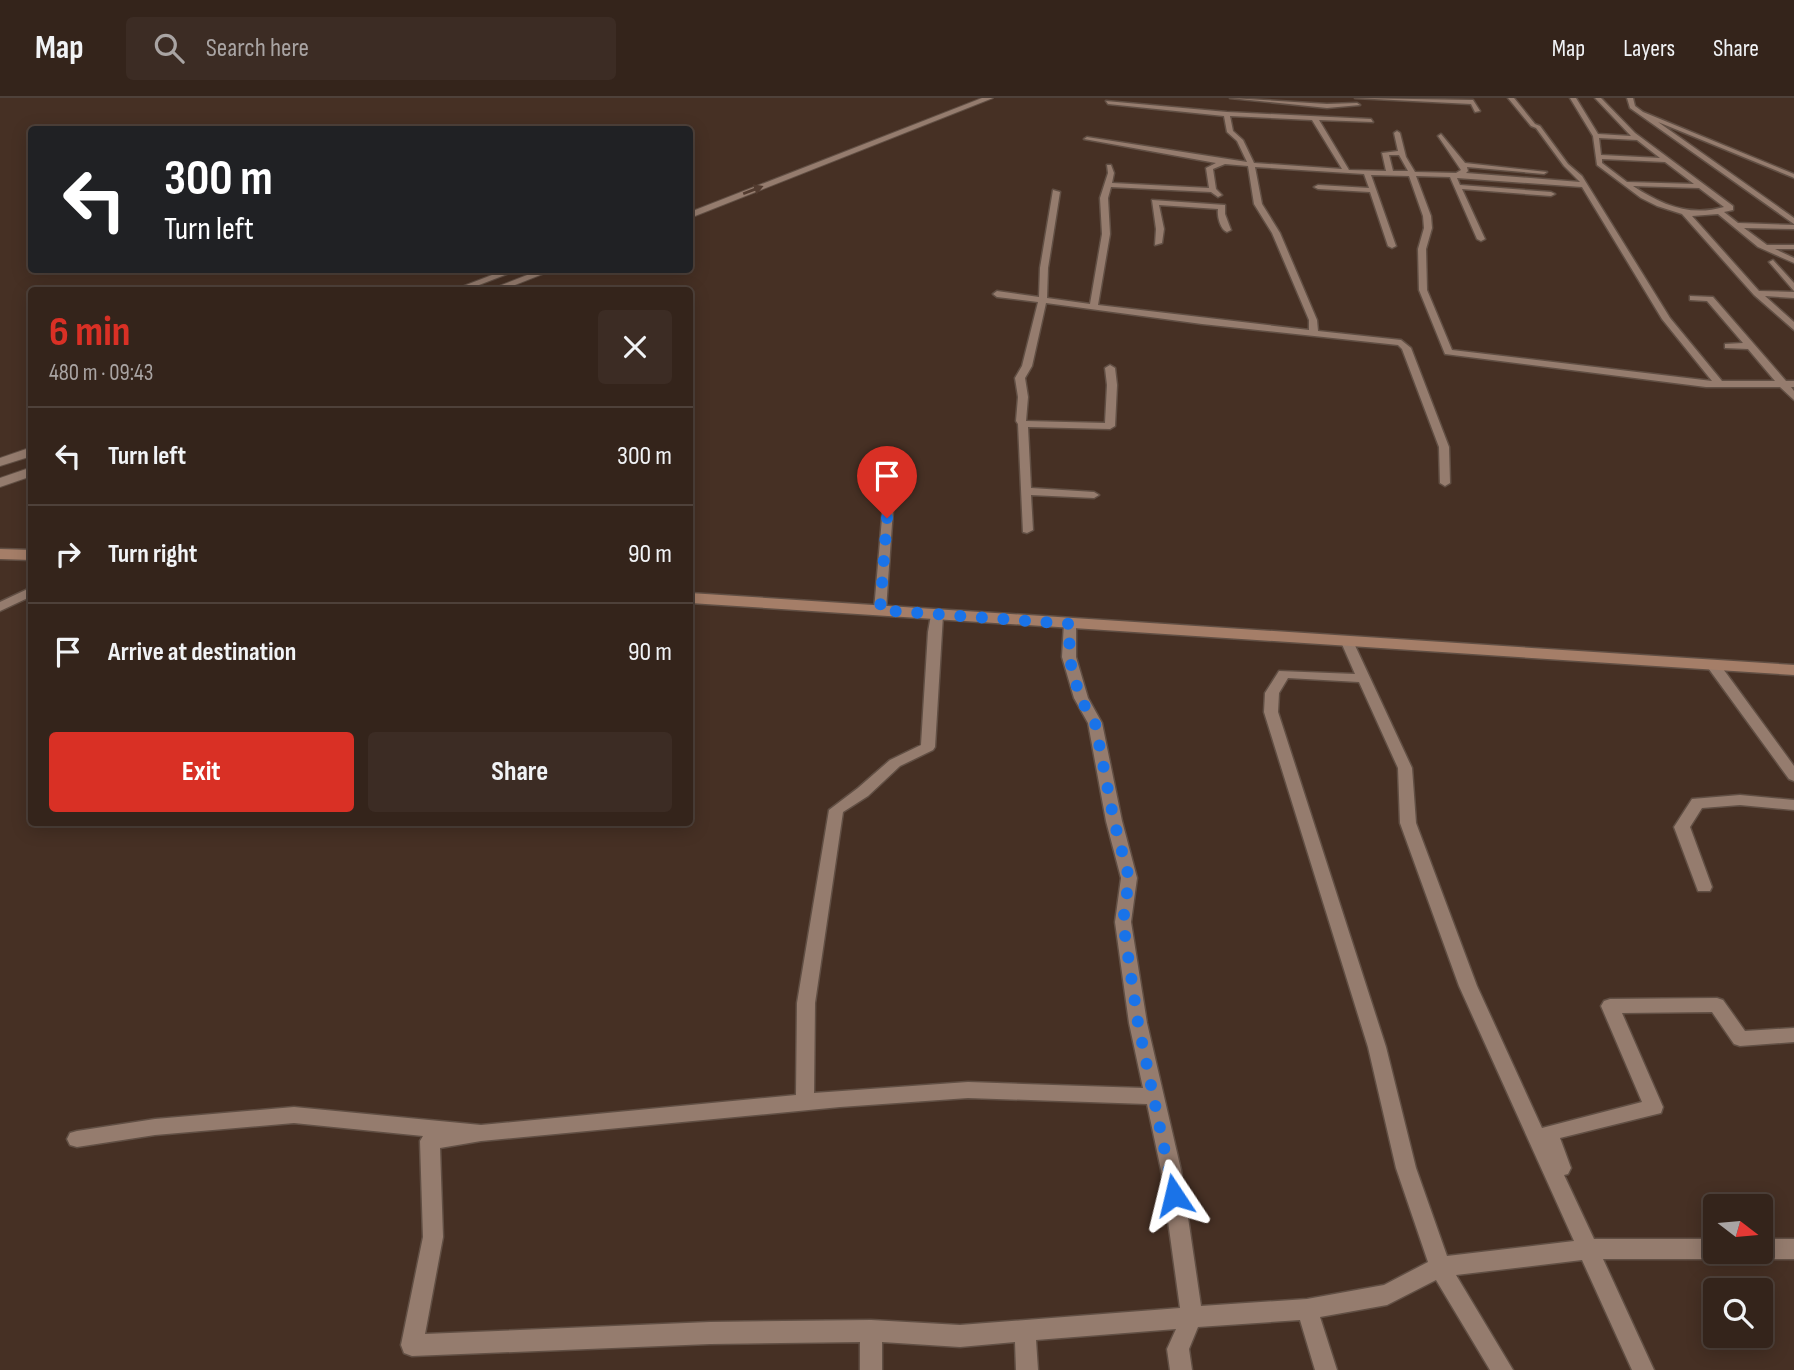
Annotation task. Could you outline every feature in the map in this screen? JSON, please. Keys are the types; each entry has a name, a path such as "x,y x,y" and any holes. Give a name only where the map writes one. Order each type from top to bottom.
{"main road":[{"path":"0,554 28,555"},
{"path":"693,598 1794,670"}],"street":[{"path":"902,121 962,98"},
{"path":"693,214 989,98"},
{"path":"1157,107 1160,98"},
{"path":"1233,98 1362,107"},
{"path":"1511,98 1586,186 1666,319 1719,383"},
{"path":"1573,98 1596,136 1599,164 1650,203 1685,212 1720,212 1730,208 1670,157 1659,153 1639,138 1598,98"},
{"path":"1630,98 1632,107 1775,207 1794,225"},
{"path":"1108,102 1227,114 1314,118 1409,99 1472,102 1477,111"},
{"path":"1362,107 1375,132"},
{"path":"1641,113 1794,176"},
{"path":"1227,114 1230,132 1240,140 1251,163 1258,204 1276,233 1313,320 1314,332"},
{"path":"1314,118 1325,131 1328,142 1346,171"},
{"path":"1396,133 1427,216 1428,228 1422,249 1423,290 1448,352 1706,384 1788,384"},
{"path":"1441,136 1463,165 1465,171 1453,177 1481,239"},
{"path":"1596,136 1639,138"},
{"path":"1087,139 1138,150 1224,162 1346,171 1459,175 1586,186"},
{"path":"1390,172 1385,153 1403,153"},
{"path":"1685,154 1698,154"},
{"path":"1599,157 1670,157"},
{"path":"1213,190 1209,168 1224,162"},
{"path":"1555,164 1566,165"},
{"path":"1463,165 1544,172"},
{"path":"1094,305 1106,234 1104,198 1109,185 1109,166"},
{"path":"1367,172 1392,247"},
{"path":"1624,184 1704,187"},
{"path":"1109,185 1213,190 1218,194 1227,230"},
{"path":"1318,187 1374,190"},
{"path":"1459,187 1551,194"},
{"path":"1027,530 1021,421 1023,397 1020,378 1027,366 1043,299 1044,268 1056,192"},
{"path":"1158,243 1160,229 1154,202 1220,207"},
{"path":"1775,207 1794,208"},
{"path":"1685,212 1757,293 1794,327"},
{"path":"1720,212 1761,246 1794,261"},
{"path":"1736,225 1794,225"},
{"path":"1761,246 1794,247"},
{"path":"1773,262 1794,288"},
{"path":"466,287 505,273"},
{"path":"502,287 540,273"},
{"path":"1757,293 1794,295"},
{"path":"997,294 1202,321 1401,343 1406,348 1444,447 1445,483"},
{"path":"1693,298 1710,299 1749,346 1788,384 1794,397"},
{"path":"1728,346 1749,346"},
{"path":"1023,424 1110,426 1110,368"},
{"path":"0,462 28,452"},
{"path":"0,483 28,472"},
{"path":"1025,491 1094,495"},
{"path":"880,610 889,495"},
{"path":"0,607 28,593"},
{"path":"805,1102 806,1003 836,810 863,792 895,764 928,747 932,724 931,646 937,615"},
{"path":"1070,624 1069,657 1080,698 1095,723 1114,821 1129,878 1123,922 1153,1096 1171,1170 1192,1318 1178,1349 1181,1370"},
{"path":"1347,642 1405,768 1408,823 1468,986 1643,1370"},
{"path":"1713,665 1794,776"},
{"path":"1363,678 1284,674 1272,693 1270,712 1377,1047 1406,1168 1440,1267 1502,1370"},
{"path":"1704,887 1682,827 1697,803 1740,800 1794,805"},
{"path":"1590,1249 1549,1133 1654,1107 1610,1006 1717,1005 1740,1039 1794,1035"},
{"path":"1153,1096 968,1090 805,1102 481,1133 430,1141 433,1237 412,1345 545,1338 871,1331 960,1336 1307,1310 1387,1295 1440,1267 1590,1249 1703,1249"},
{"path":"77,1139 155,1126 294,1115 481,1133"},
{"path":"1773,1249 1794,1249"},
{"path":"1307,1310 1326,1370"},
{"path":"1025,1330 1027,1370"},
{"path":"871,1331 871,1370"}],"route":[{"path":"887,518 880,610 1070,624 1069,657 1080,698 1095,723 1114,821 1129,878 1123,922 1138,1023 1171,1170 1174,1195"}]}
